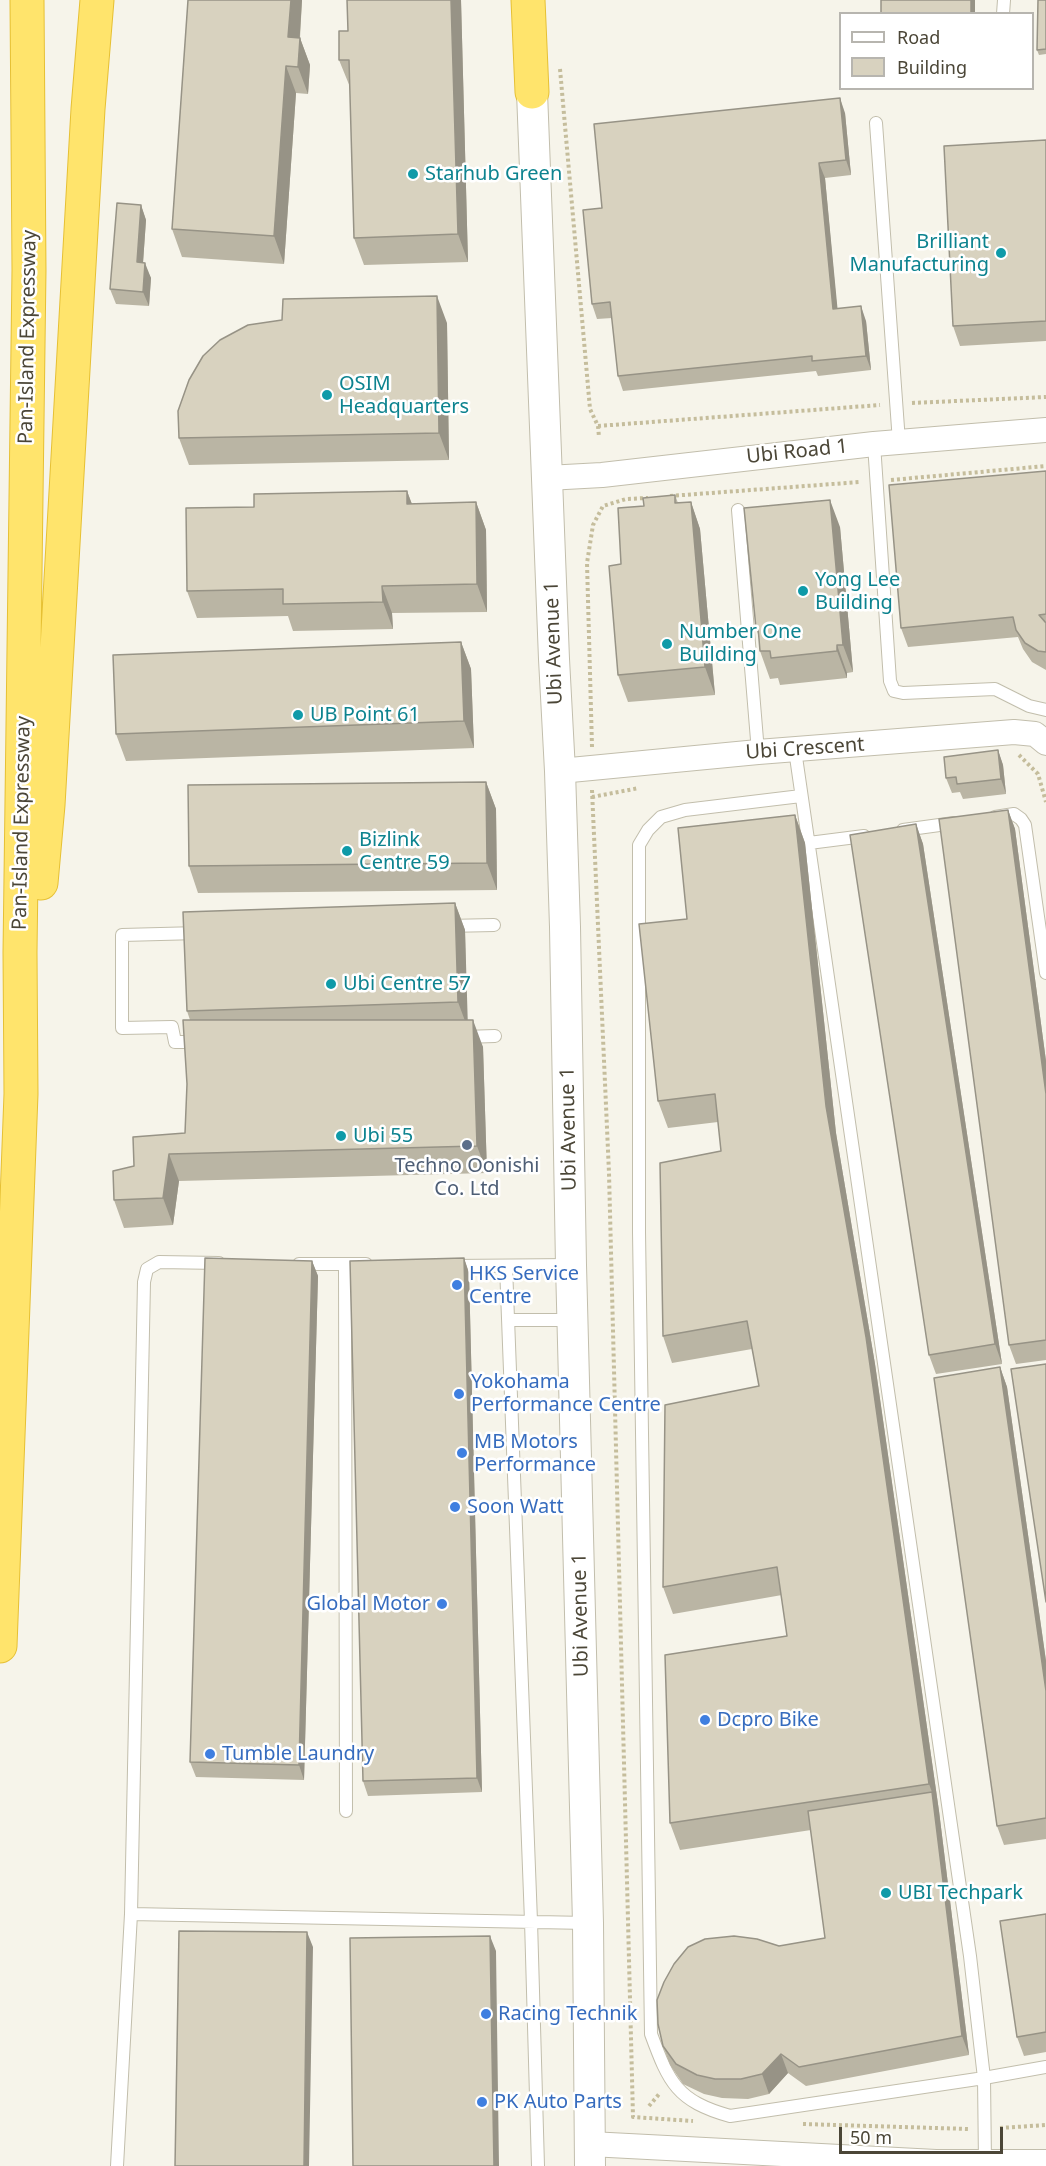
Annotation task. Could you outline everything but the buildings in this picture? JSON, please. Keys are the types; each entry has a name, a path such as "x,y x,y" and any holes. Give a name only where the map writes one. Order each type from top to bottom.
{"highway":[{"name":"Pan-Island Expressway","path":"0,1646 21,1094 29,270 27,0"},
{"path":"21,1094 48,805 88,109 97,0"},
{"path":"88,109 106,0"},
{"path":"528,0 532,92"}],"street":[{"name":"Ubi Avenue 1","path":"532,92 560,771 588,1923 590,2155"},
{"name":"Ubi Road 1","path":"547,478 602,475 873,444 1046,430"},
{"name":"Ubi Crescent","path":"560,771 758,752 1014,732 1035,734 1046,743"},
{"path":"590,2155 985,2163 1046,2162"}],"lane":[{"path":"876,123 899,442"},
{"path":"873,444 890,681 894,691 903,693 995,689 1029,706 1046,710"},
{"path":"738,510 758,752"},
{"path":"795,750 968,1944 984,2078 985,2163"},
{"path":"801,796 685,810 661,817 648,830 639,845 639,1221 651,2034 664,2072 686,2097 704,2109 730,2116 1046,2067"},
{"path":"809,843 1014,814 1025,825 1046,973"},
{"path":"434,926 494,925"},
{"path":"206,932 122,935 122,1028 172,1027 175,1042 211,1041"},
{"path":"448,1037 495,1036"},
{"path":"117,2166 131,1914 144,1282 147,1269 159,1262 229,1263"},
{"path":"287,1263 380,1265"},
{"path":"345,1264 346,1810"},
{"path":"437,1266 571,1265"},
{"path":"506,1266 538,2166"},
{"path":"509,1320 574,1320"},
{"path":"131,1914 588,1923"}],"path":[{"path":"560,58 590,409 598,426 599,437"},
{"path":"598,426 896,404 1046,397"},
{"path":"662,497 1046,466"},
{"path":"650,498 626,499 603,506 593,525 587,563 592,767 610,1185 633,2117 703,2121"},
{"path":"797,2124 985,2129 1046,2125"}],"place":[{"name":"Starhub Green","path":"413,174"},
{"name":"Brilliant Manufacturing","path":"1001,253"},
{"name":"OSIM Headquarters","path":"327,395"},
{"name":"Yong Lee Building","path":"803,591"},
{"name":"Number One Building","path":"667,644"},
{"name":"UB Point 61","path":"298,715"},
{"name":"Bizlink Centre 59","path":"347,851"},
{"name":"Ubi Centre 57","path":"331,984"},
{"name":"Ubi 55","path":"341,1136"},
{"name":"Techno Oonishi Co. Ltd","path":"467,1145"},
{"name":"HKS Service Centre","path":"457,1285"},
{"name":"Yokohama Performance Centre","path":"459,1394"},
{"name":"MB Motors Performance","path":"462,1453"},
{"name":"Soon Watt","path":"455,1507"},
{"name":"Global Motor","path":"442,1604"},
{"name":"Dcpro Bike","path":"705,1720"},
{"name":"Tumble Laundry","path":"210,1754"},
{"name":"UBI Techpark","path":"886,1893"},
{"name":"Racing Technik","path":"486,2014"},
{"name":"PK Auto Parts","path":"482,2102"}]}
